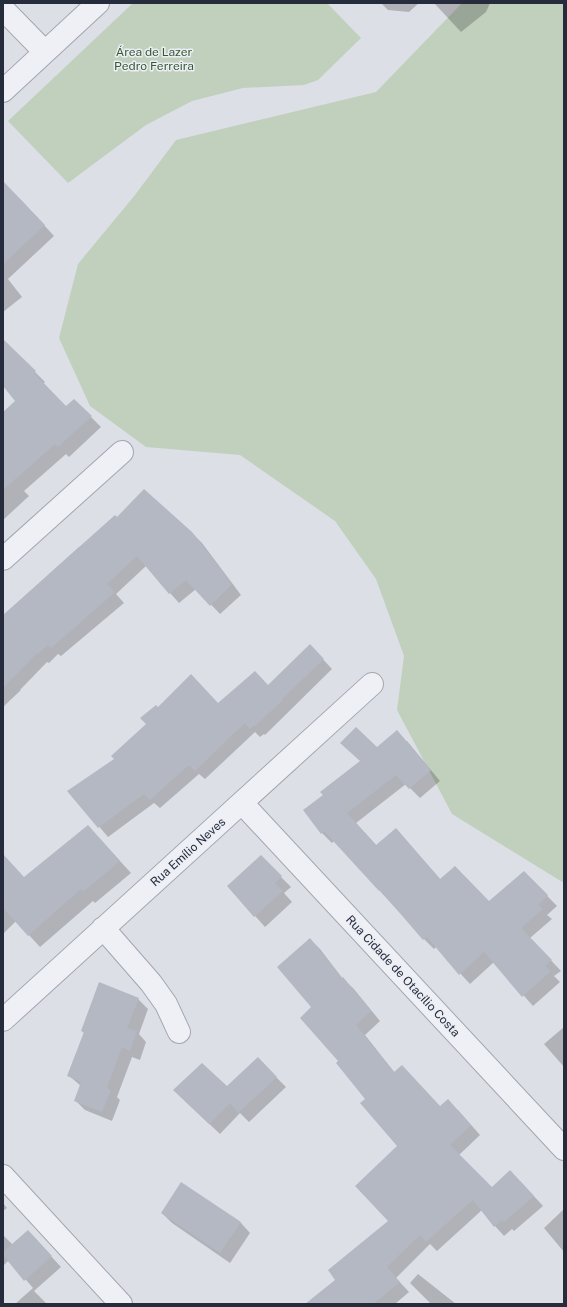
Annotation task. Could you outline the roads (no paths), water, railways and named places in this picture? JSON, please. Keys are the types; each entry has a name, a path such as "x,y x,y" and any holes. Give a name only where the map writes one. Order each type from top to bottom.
{"street":[{"path":"3,91 98,3"},
{"path":"3,9 45,52"},
{"path":"3,559 122,452"},
{"name":"Rua Emílio Neves","path":"3,1020 372,684"},
{"name":"Rua Cidade de Otacílio Costa","path":"242,803 564,1149"},
{"path":"103,928 152,983 166,1004 179,1032"},
{"path":"3,1176 121,1304"}],"park label":[{"name":"Área de Lazer Pedro Ferreira","path":"154,59"}]}
